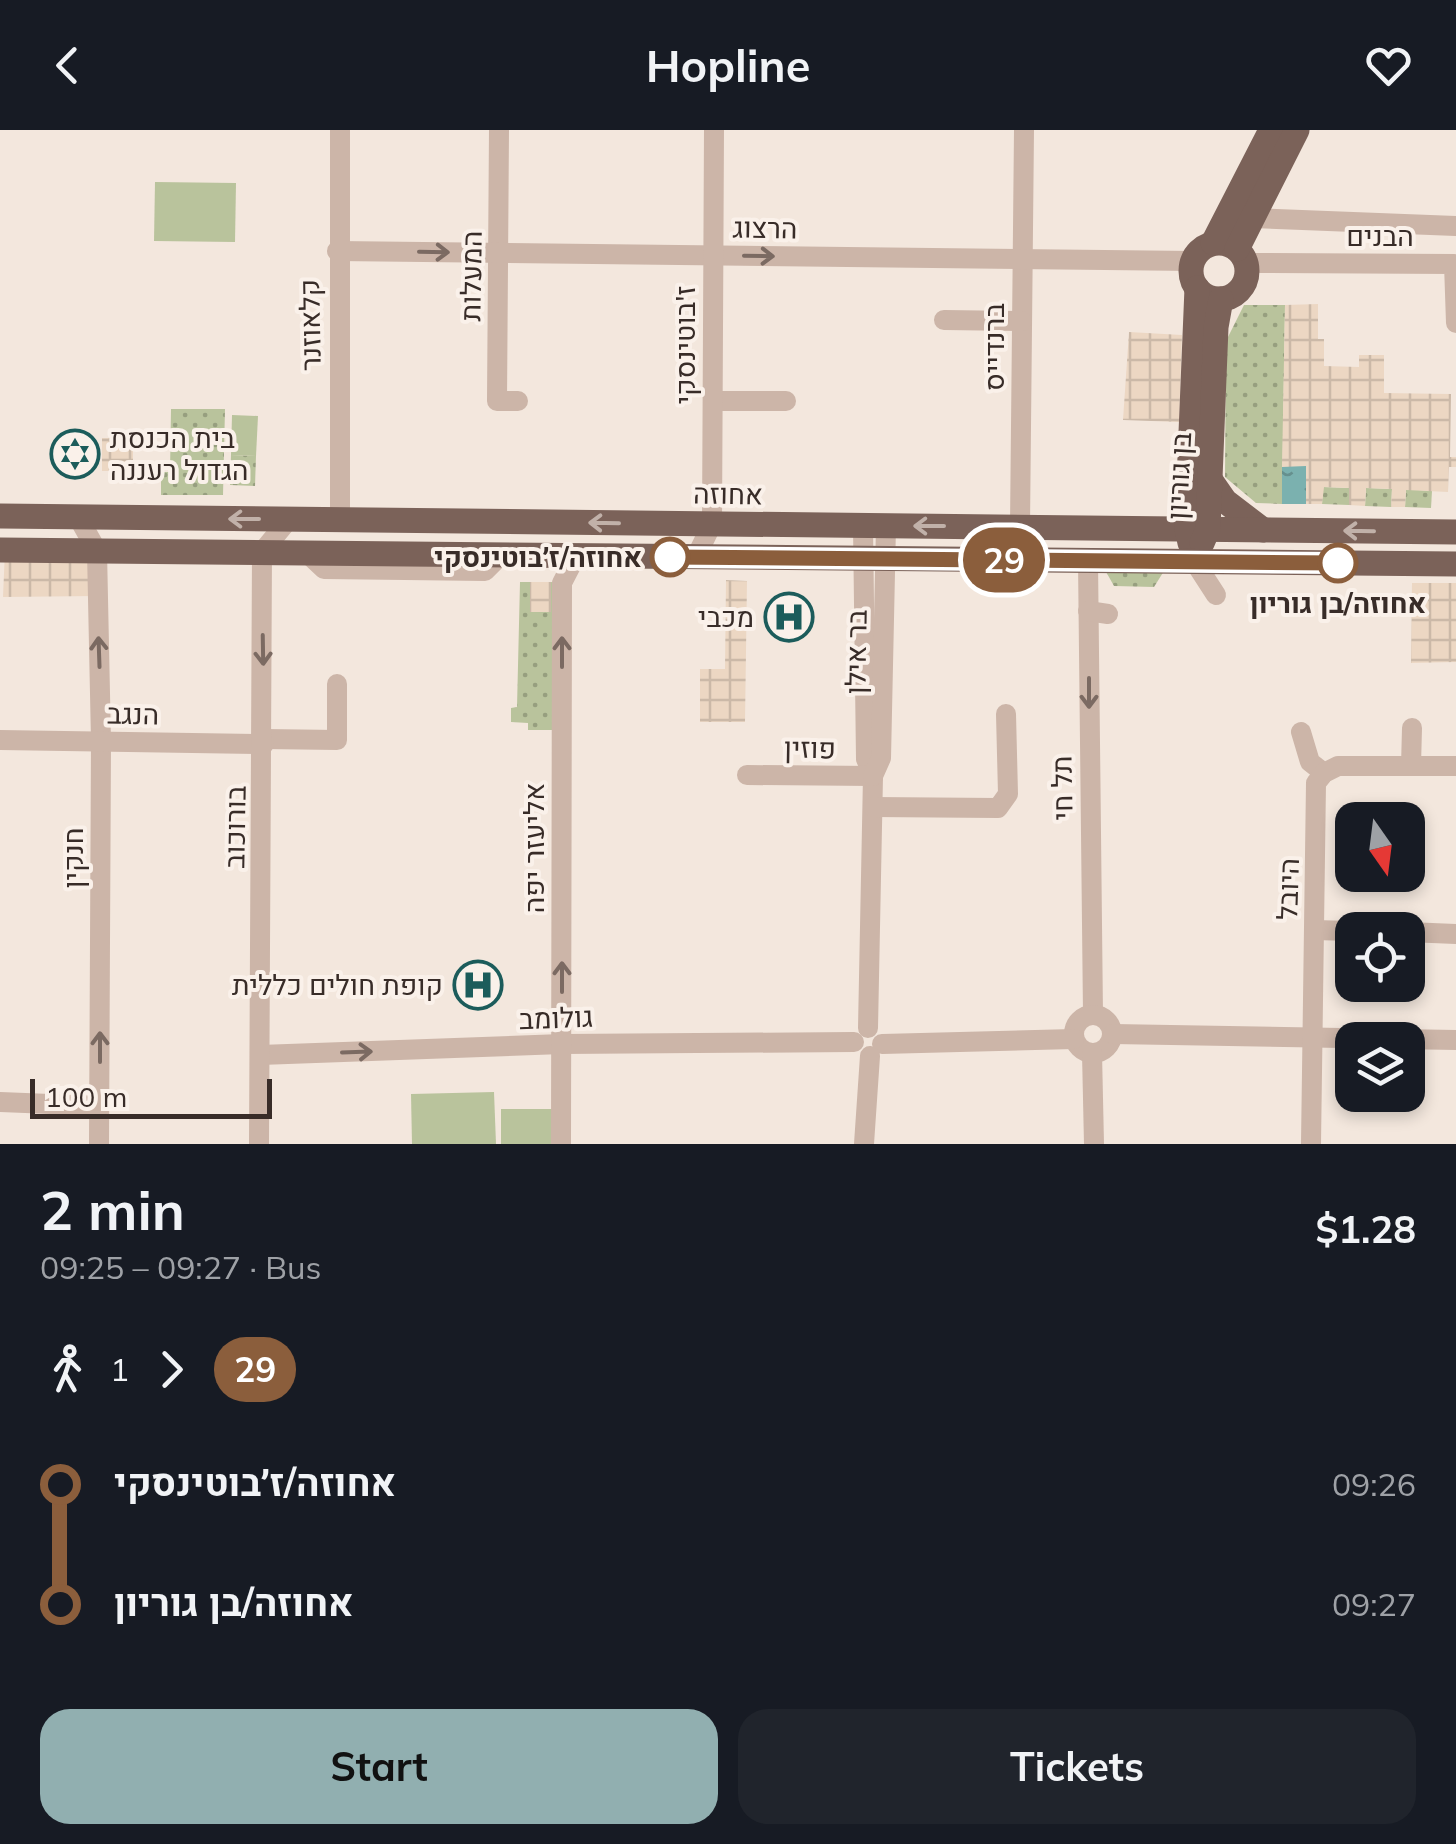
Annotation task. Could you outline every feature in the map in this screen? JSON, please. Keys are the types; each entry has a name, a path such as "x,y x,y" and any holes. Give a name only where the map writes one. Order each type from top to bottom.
{"main road":[{"path":"1232,251 1271,130"},
{"path":"1232,251 1248,274 1239,291 1221,299 1197,288 1192,261 1232,251 1297,130"},
{"name":"בן גוריון","path":"1194,561 1199,477 1197,288"},
{"name":"בן גוריון","path":"1199,477 1221,299"},
{"path":"1149,528 1199,477 1263,530"},
{"name":"אחוזה","path":"0,516 1456,532"},
{"path":"0,550 103,558 262,552 1456,564"}],"street":[{"name":"קלאוזנר","path":"340,130 340,520"},
{"name":"המעלות","path":"500,130 496,401 518,401"},
{"name":"ז'בוטינסקי","path":"696,557 712,524 714,130"},
{"name":"ברנדייס","path":"1024,130 1020,526 1038,560"},
{"name":"הבנים","path":"1252,218 1456,226"},
{"name":"הרצוג","path":"337,251 1192,261"},
{"name":"הבנים","path":"1232,251 1454,264 1456,323"},
{"path":"944,320 1022,320"},
{"path":"712,401 786,401"},
{"name":"חנקין","path":"78,517 103,558 100,1144"},
{"path":"262,552 289,519"},
{"name":"בר אילן","path":"864,1144 873,776 866,759 875,526"},
{"name":"בורוכוב","path":"259,1144 262,552"},
{"name":"אליעזר יפה","path":"560,1144 562,581 576,556"},
{"name":"תל חי","path":"1088,560 1098,612 1094,1014"},
{"path":"1194,561 1216,595"},
{"name":"הנגב","path":"0,740 337,740 337,684"},
{"path":"872,807 998,808 1008,794 1006,714"},
{"path":"1411,766 1412,728"},
{"path":"1302,732 1310,762 1324,772 1338,766 1456,766"},
{"name":"היובל","path":"1311,1144 1316,783 1324,772"},
{"name":"פוזין","path":"746,775 873,776"},
{"path":"1314,930 1335,931"},
{"path":"1425,933 1456,934"},
{"path":"1094,1014 1106,1019 1113,1034 1105,1049 1092,1054 1080,1048 1074,1039 1077,1023 1094,1014"},
{"path":"1113,1034 1456,1040"},
{"name":"גולומב","path":"260,1055 562,1044 1074,1039"},
{"path":"1092,1054 1094,1144"},
{"path":"0,1102 100,1106"}],"green space":[{"path":"155,182 236,183 235,242 154,241"},
{"path":"1244,305 1285,305 1282,504 1256,503 1225,477 1226,341"},
{"path":"171,409 225,409 223,495 161,495 161,472 170,472"},
{"path":"232,415 258,416 256,456 231,455"},
{"path":"231,455 256,456 255,486 230,485"},
{"path":"1323,487 1349,488 1349,505 1322,504"},
{"path":"1366,488 1392,489 1391,507 1365,506"},
{"path":"1406,489 1432,491 1431,508 1405,507"},
{"path":"1105,570 1164,571 1154,587 1114,586"},
{"path":"520,582 530,582 530,612 550,612 551,582 562,583 562,730 528,730 528,723 511,722 511,708 517,707"},
{"path":"494,1092 496,1144 412,1144 411,1094"},
{"path":"501,1109 552,1109 553,1144 501,1144"}],"shaded area":[{"path":"1318,304 1318,339 1324,339 1324,366 1359,367 1359,355 1384,355 1384,393 1451,394 1450,457 1456,457 1456,467 1449,467 1448,492 1406,490 1405,507 1391,507 1392,489 1366,488 1365,506 1349,505 1349,488 1324,487 1322,504 1306,504 1306,467 1282,467 1285,305"},
{"path":"1129,332 1182,335 1179,422 1123,420"},
{"path":"102,438 133,438 133,471 102,471"},
{"path":"5,550 97,551 97,596 3,597"},
{"path":"726,580 747,581 745,722 700,722 700,669 725,669"},
{"path":"530,582 551,582 551,612 530,612"},
{"path":"1412,583 1456,583 1456,662 1411,663"}],"water":[{"path":"1306,466 1306,504 1282,504 1282,467"}],"bus line":[{"name":"29","path":"670,557 1338,563"}],"place":[{"name":"בית הכנסת הגדול רעננה","path":"75,454"},
{"name":"אחוזה/ז׳בוטינסקי","path":"670,557"},
{"name":"אחוזה/בן גוריון","path":"1338,563"},
{"name":"מכבי","path":"789,617"},
{"name":"קופת חולים כללית","path":"478,985"}]}
